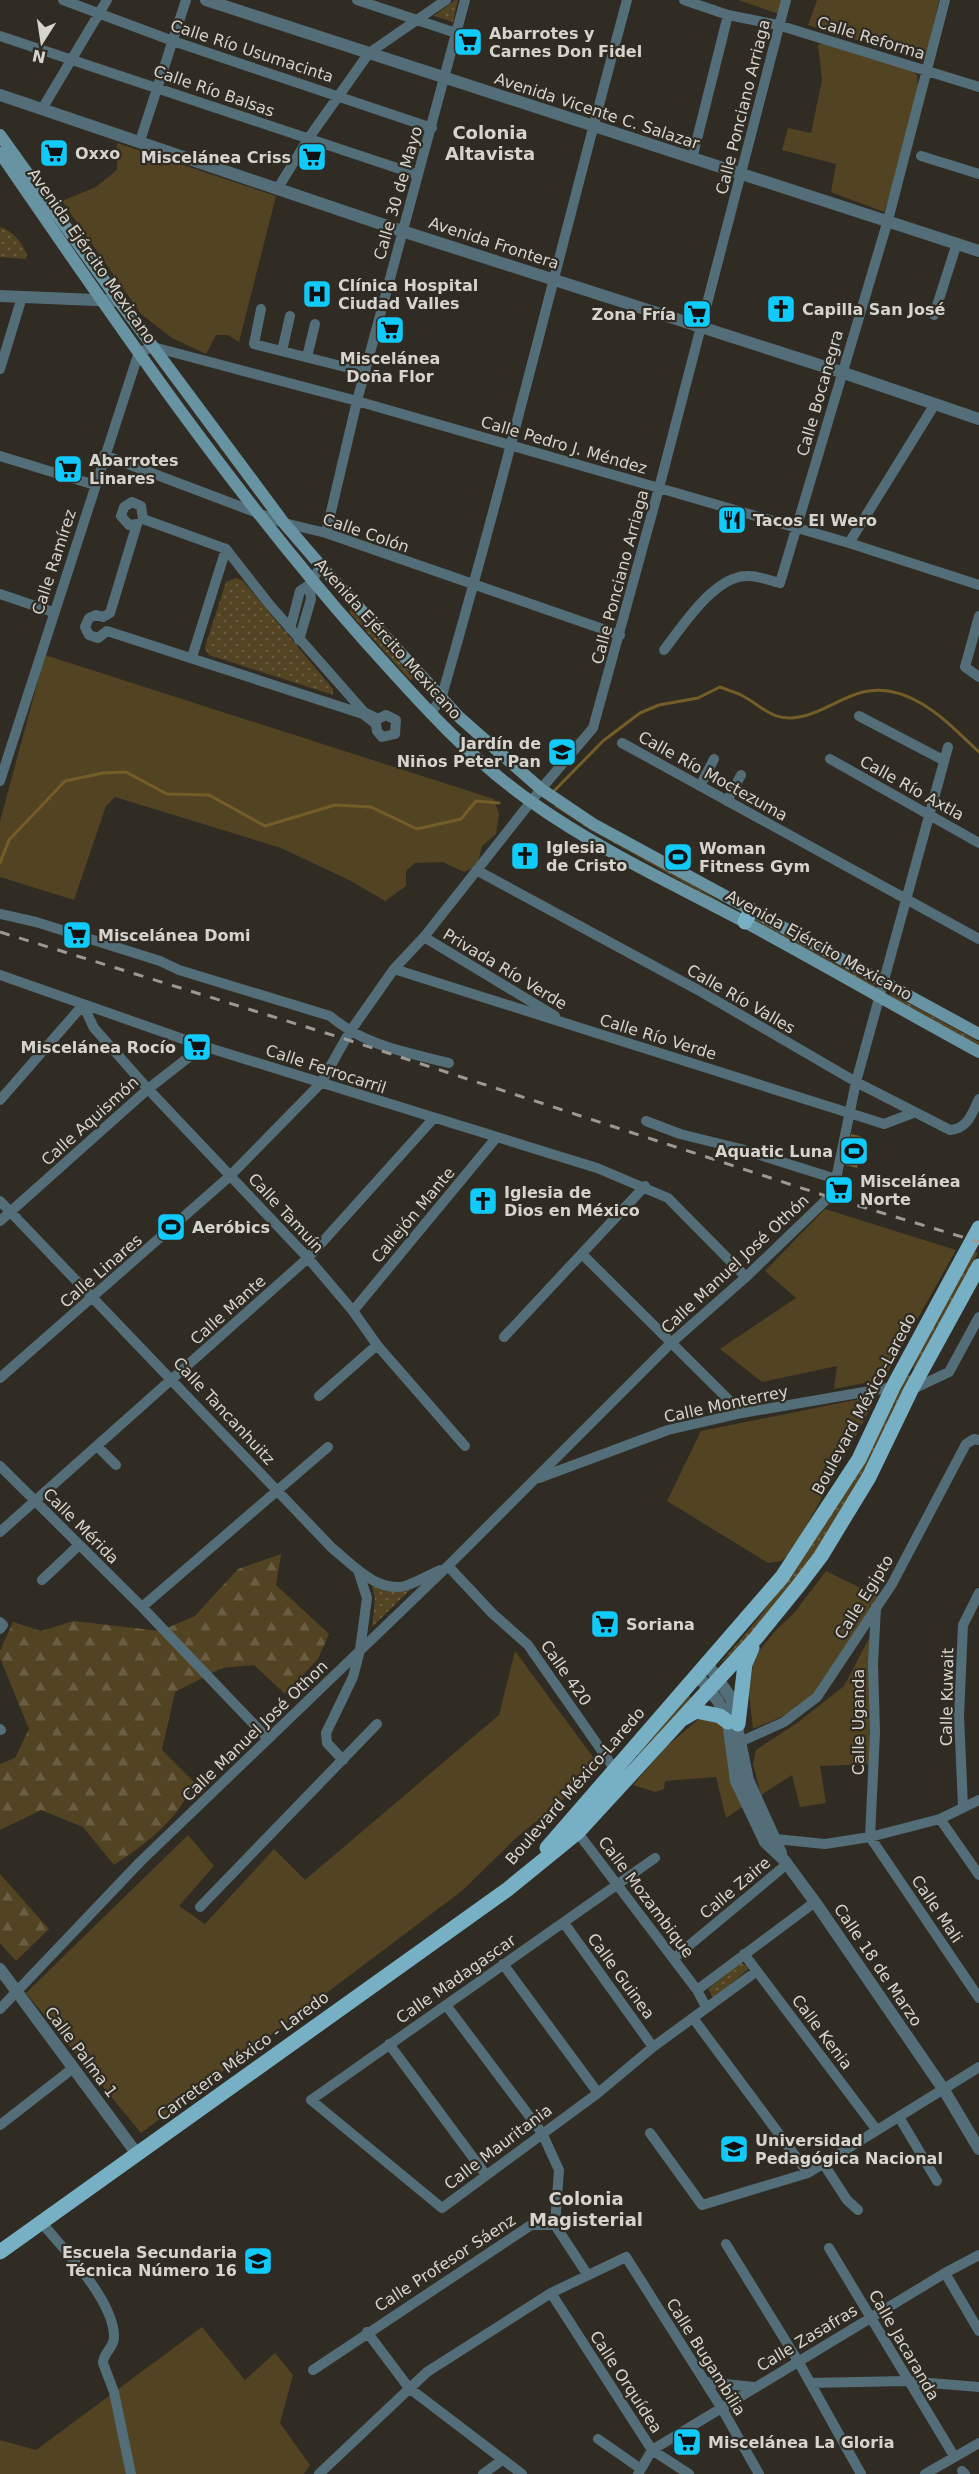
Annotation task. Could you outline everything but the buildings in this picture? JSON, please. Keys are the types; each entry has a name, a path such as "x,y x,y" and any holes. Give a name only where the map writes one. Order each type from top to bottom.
{"main road":[{"name":"Avenida Ejército Mexicano","path":"0,135 119,301 284,523 441,699 541,789 593,824 880,998 979,1052"},
{"name":"Avenida Ejército Mexicano","path":"0,153 139,352 310,583 430,714 531,802 638,866 748,916 979,1034"},
{"name":"Boulevard México-Laredo","path":"508,1889 574,1827 619,1776 703,1669 782,1577 820,1522 859,1458 893,1386 979,1228"},
{"name":"Boulevard México-Laredo","path":"619,1776 682,1719 756,1638 827,1546 869,1477 911,1390 979,1266"},
{"path":"682,1719 696,1711 720,1716 733,1723 745,1664 756,1638"},
{"name":"Carretera México - Laredo","path":"0,2252 508,1889"}],"street":[{"name":"Calle Río Usumacinta","path":"63,0 173,41 432,128"},
{"path":"42,109 107,0"},
{"path":"140,141 186,0"},
{"name":"Avenida Vicente C. Salazar","path":"206,0 979,250"},
{"path":"357,0 456,33"},
{"path":"278,188 308,139 369,53 446,0"},
{"name":"Calle 30 de Mayo","path":"326,533 357,401 465,0"},
{"path":"430,714 441,699 474,586 552,278 627,0"},
{"name":"Calle Reforma","path":"684,0 728,15 778,25 979,87"},
{"name":"Calle Ponciano Arriaga","path":"321,1083 349,1033 394,969 424,937 541,789 593,728 620,635 742,175 786,0"},
{"name":"Calle Bocanegra","path":"664,650 698,605 729,581 747,576 780,583 888,220 945,0"},
{"path":"692,159 728,15"},
{"name":"Calle Río Balsas","path":"0,36 418,175"},
{"name":"Avenida Frontera","path":"0,95 402,231 841,372 979,419"},
{"path":"921,156 979,174"},
{"path":"934,315 957,243"},
{"path":"0,296 119,301"},
{"path":"0,369 22,297"},
{"path":"261,309 254,344 365,372"},
{"path":"282,351 290,316"},
{"path":"307,357 315,324"},
{"path":"139,352 153,347"},
{"name":"Calle Pedro J. Méndez","path":"153,347 357,401 796,527 979,585"},
{"name":"Calle Ramírez","path":"0,781 94,485 139,352"},
{"path":"849,543 935,404"},
{"name":"Calle Colón","path":"104,455 284,523 326,533 620,635"},
{"path":"0,456 94,485"},
{"path":"136,503 141,506 144,513 143,519 226,549 290,629 364,712 378,719 386,715 396,720 395,734 382,737 376,731 376,724 363,714 192,657 107,631 103,636 93,637 86,631 86,622 96,615 104,618 110,613 137,524 129,525 124,521 121,511 127,504 136,503"},
{"path":"192,657 226,549"},
{"path":"290,629 300,591 310,583 321,566"},
{"path":"299,640 311,599 310,583"},
{"path":"0,594 53,612"},
{"path":"979,616 965,667 979,677"},
{"path":"859,716 943,760"},
{"name":"Calle Río Moctezuma","path":"622,742 979,939"},
{"name":"Calle Manuel José Othón","path":"536,1480 671,1343 746,1277 829,1197 836,1179 856,1082 948,747"},
{"path":"700,786 714,759"},
{"name":"Calle Río Axtla","path":"830,759 979,843"},
{"path":"727,801 741,775"},
{"name":"Calle Río Valles","path":"478,870 698,990 856,1082 950,1130 959,1129 966,1124 979,1099"},
{"path":"0,914 36,922 160,961 179,970 330,1016 349,1033 449,1063"},
{"name":"Privada Río Verde","path":"424,937 570,1026"},
{"name":"Calle Río Verde","path":"394,969 884,1124 913,1113"},
{"name":"Calle Ferrocarril","path":"0,975 203,1046 597,1168 645,1186 668,1198 746,1277"},
{"path":"0,1100 83,1005"},
{"name":"Calle Tamuín","path":"83,1005 94,1028 148,1089 308,1258 353,1311 377,1345 465,1446"},
{"name":"Calle Aquismón","path":"0,1221 148,1089 203,1046"},
{"name":"Calle Linares","path":"0,1378 95,1297 230,1176 321,1083"},
{"name":"Calle Mante","path":"0,1532 308,1258 434,1119"},
{"path":"646,1121 680,1134 741,1149 836,1179"},
{"name":"Callejón Mante","path":"353,1311 496,1138"},
{"path":"504,1337 645,1186"},
{"name":"Calle Tancanhuitz","path":"0,1201 174,1379 332,1548 358,1570 384,1587 404,1586 448,1566"},
{"path":"582,1254 742,1413"},
{"path":"911,1390 949,1372 979,1317"},
{"path":"320,1396 377,1345"},
{"name":"Calle Monterrey","path":"536,1480 668,1430 742,1413 893,1386"},
{"name":"Calle Egipto","path":"740,1742 776,1727 817,1697 876,1607 919,1535 966,1444 974,1439 979,1440"},
{"path":"98,1447 116,1466"},
{"path":"142,1607 328,1447"},
{"name":"Calle Mérida","path":"0,1466 142,1607 268,1739"},
{"name":"Calle Manuel José Othon","path":"0,2009 14,1991 140,1862 536,1480"},
{"path":"42,1580 79,1545"},
{"name":"Calle 420","path":"448,1566 492,1613 528,1644 619,1776"},
{"path":"342,1760 327,1743 326,1733 353,1677 360,1650 368,1598 358,1570"},
{"name":"Calle Kuwait","path":"963,1806 959,1716 963,1624 979,1593"},
{"name":"Calle Uganda","path":"870,1837 875,1732 873,1664 876,1607"},
{"name":"Calle 18 de Marzo","path":"703,1669 714,1684 733,1723 740,1742 748,1780 770,1841"},
{"name":"Calle 18 de Marzo","path":"733,1723 736,1781 748,1812 815,1902 944,2090 979,2149"},
{"path":"200,1907 377,1724"},
{"path":"770,1841 825,1844 870,1837 940,1819 979,1800"},
{"path":"940,1819 979,1875"},
{"name":"Calle Mozambique","path":"574,1827 697,1990"},
{"name":"Calle Mali","path":"870,1837 979,1998"},
{"name":"Calle Madagascar","path":"311,2100 655,1858"},
{"name":"Calle Zaire","path":"674,1958 786,1862"},
{"path":"706,2007 697,1990 815,1902"},
{"name":"Calle Guinea","path":"564,1923 653,2047"},
{"name":"Calle Kenia","path":"744,1954 876,2129"},
{"path":"503,1964 598,2093"},
{"name":"Calle Palma 1","path":"0,1969 14,1991 137,2154"},
{"name":"Calle Mauritania","path":"311,2100 442,2208 598,2093 706,2007 757,1971"},
{"path":"319,2474 427,2372 551,2293 587,2274 555,2225 559,2170 542,2133 446,2005"},
{"path":"693,2018 808,2173"},
{"path":"389,2044 486,2175"},
{"path":"650,2133 702,2205 808,2173 979,2067"},
{"path":"0,2125 72,2069"},
{"path":"899,2117 937,2181"},
{"path":"823,2163 847,2200 858,2210"},
{"path":"42,2223 86,2277 113,2326 114,2341 103,2358 103,2363 114,2392 131,2474"},
{"name":"Calle Profesor Sáenz","path":"313,2370 531,2225 555,2225"},
{"path":"726,2244 798,2361 861,2474"},
{"name":"Calle Jacaranda","path":"829,2248 872,2316 906,2380 954,2456"},
{"name":"Calle Zasafras","path":"652,2450 872,2316 979,2255"},
{"name":"Calle Bugambilia","path":"587,2274 626,2257 706,2382 759,2474"},
{"path":"945,2273 979,2331"},
{"name":"Calle Orquídea","path":"551,2293 652,2450 689,2474"},
{"path":"367,2332 409,2388 522,2474"},
{"path":"810,2383 906,2380 979,2387"},
{"path":"706,2382 754,2387"},
{"path":"598,2439 639,2471 652,2450"},
{"path":"925,2474 979,2443"},
{"path":"483,2474 502,2460"}],"green space":[{"path":"458,0 453,22 434,16"},
{"path":"738,0 783,0 779,14"},
{"path":"817,0 939,0 925,61 808,25"},
{"path":"824,43 911,68 917,75 918,86 884,212 831,192 836,164 782,150 788,128 811,133 822,80 818,45"},
{"path":"117,143 276,196 239,342 228,335 216,335 206,354 172,338 141,314 62,201 96,187 117,170"},
{"path":"0,227 9,231 20,241 27,255 26,259 0,257"},
{"path":"236,578 243,581 333,689 333,695 209,655 205,649 206,644 226,582"},
{"path":"351,609 413,679 410,680 349,612"},
{"path":"45,655 494,799 499,814 496,834 482,846 477,866 464,872 443,862 415,863 406,871 406,886 385,901 351,881 281,848 115,797 106,806 74,900 0,877 0,821"},
{"path":"556,805 721,902 589,829 555,807"},
{"path":"753,918 876,986 875,989 752,921"},
{"path":"890,993 979,1042 979,1045 890,996"},
{"path":"825,1209 956,1250 884,1379 834,1389 837,1366 762,1382 720,1349 796,1298 765,1271"},
{"path":"972,1251 978,1253 918,1367 912,1368"},
{"path":"915,1374 845,1504 806,1566 761,1624 718,1665 774,1598 799,1563 844,1490 907,1376"},
{"path":"865,1398 871,1408 792,1552 781,1561 768,1563 667,1501 701,1431"},
{"path":"281,1554 276,1585 329,1634 318,1659 285,1694 254,1665 222,1668 175,1692 162,1750 194,1782 180,1808 161,1829 114,1865 83,1827 41,1810 0,1830 0,1764 15,1758 29,1729 0,1658 0,1651 13,1622 41,1631 74,1621 160,1631 195,1616 238,1569"},
{"path":"826,1571 879,1597 809,1705 753,1729 749,1693 754,1657 777,1629 794,1613"},
{"path":"372,1586 387,1591 410,1590 372,1627 375,1599"},
{"path":"874,1633 873,1764 820,1766 826,1803 800,1807 792,1775 761,1795 753,1764 756,1750 797,1723 844,1686"},
{"path":"515,1651 601,1768 516,1838 463,1890 141,2133 26,1993 188,1835 214,1866 179,1906 205,1924 274,1849 305,1880 499,1715"},
{"path":"689,1695 692,1698 639,1755 637,1754"},
{"path":"700,1718 725,1724 742,1807 726,1818 716,1777 665,1781 664,1789 655,1792 633,1785 666,1747"},
{"path":"0,1874 49,1929 16,1961 0,1943"},
{"path":"741,1962 749,1968 714,1999 708,1989"},
{"path":"202,2327 245,2380 275,2353 293,2375 280,2423 310,2465 304,2474 0,2474 0,2440 36,2450"}],"water":[{"name":"Aquatic Luna","path":"851,1134 863,1137 857,1168 845,1165"}],"waterway":[{"path":"554,791 603,741 640,713 659,705 698,698 720,687 749,699 774,715 789,718 815,713 863,692 880,690 897,693 927,707 941,717 979,752"},
{"path":"0,863 9,840 65,781 103,773 126,772 167,794 209,795 265,826 335,805 371,807 417,829 461,819 476,801 499,803"}],"railway":[{"path":"0,932 345,1039 829,1197 979,1242"}],"place":[{"name":"Abarrotes y Carnes Don Fidel","path":"468,42"},
{"name":"Oxxo","path":"54,153"},
{"name":"Miscelánea Criss","path":"312,157"},
{"name":"Clínica Hospital Ciudad Valles","path":"317,294"},
{"name":"Capilla San José","path":"781,309"},
{"name":"Zona Fría","path":"697,314"},
{"name":"Miscelánea Doña Flor","path":"390,330"},
{"name":"Abarrotes Linares","path":"68,469"},
{"name":"Tacos El Wero","path":"732,520"},
{"name":"Jardín de Niños Peter Pan","path":"562,752"},
{"name":"Iglesia de Cristo","path":"525,856"},
{"name":"Woman Fitness Gym","path":"678,857"},
{"name":"Miscelánea Domi","path":"77,935"},
{"name":"Miscelánea Rocío","path":"197,1047"},
{"name":"Aquatic Luna","path":"854,1151"},
{"name":"Miscelánea Norte","path":"839,1190"},
{"name":"Iglesia de Dios en México","path":"483,1201"},
{"name":"Aeróbics","path":"171,1227"},
{"name":"Soriana","path":"605,1624"},
{"name":"Universidad Pedagógica Nacional","path":"734,2149"},
{"name":"Escuela Secundaria Técnica Número 16","path":"258,2261"},
{"name":"Miscelánea La Gloria","path":"687,2442"}],"district":[{"name":"Colonia Altavista","path":"490,142"},
{"name":"Colonia Magisterial","path":"586,2208"}]}
